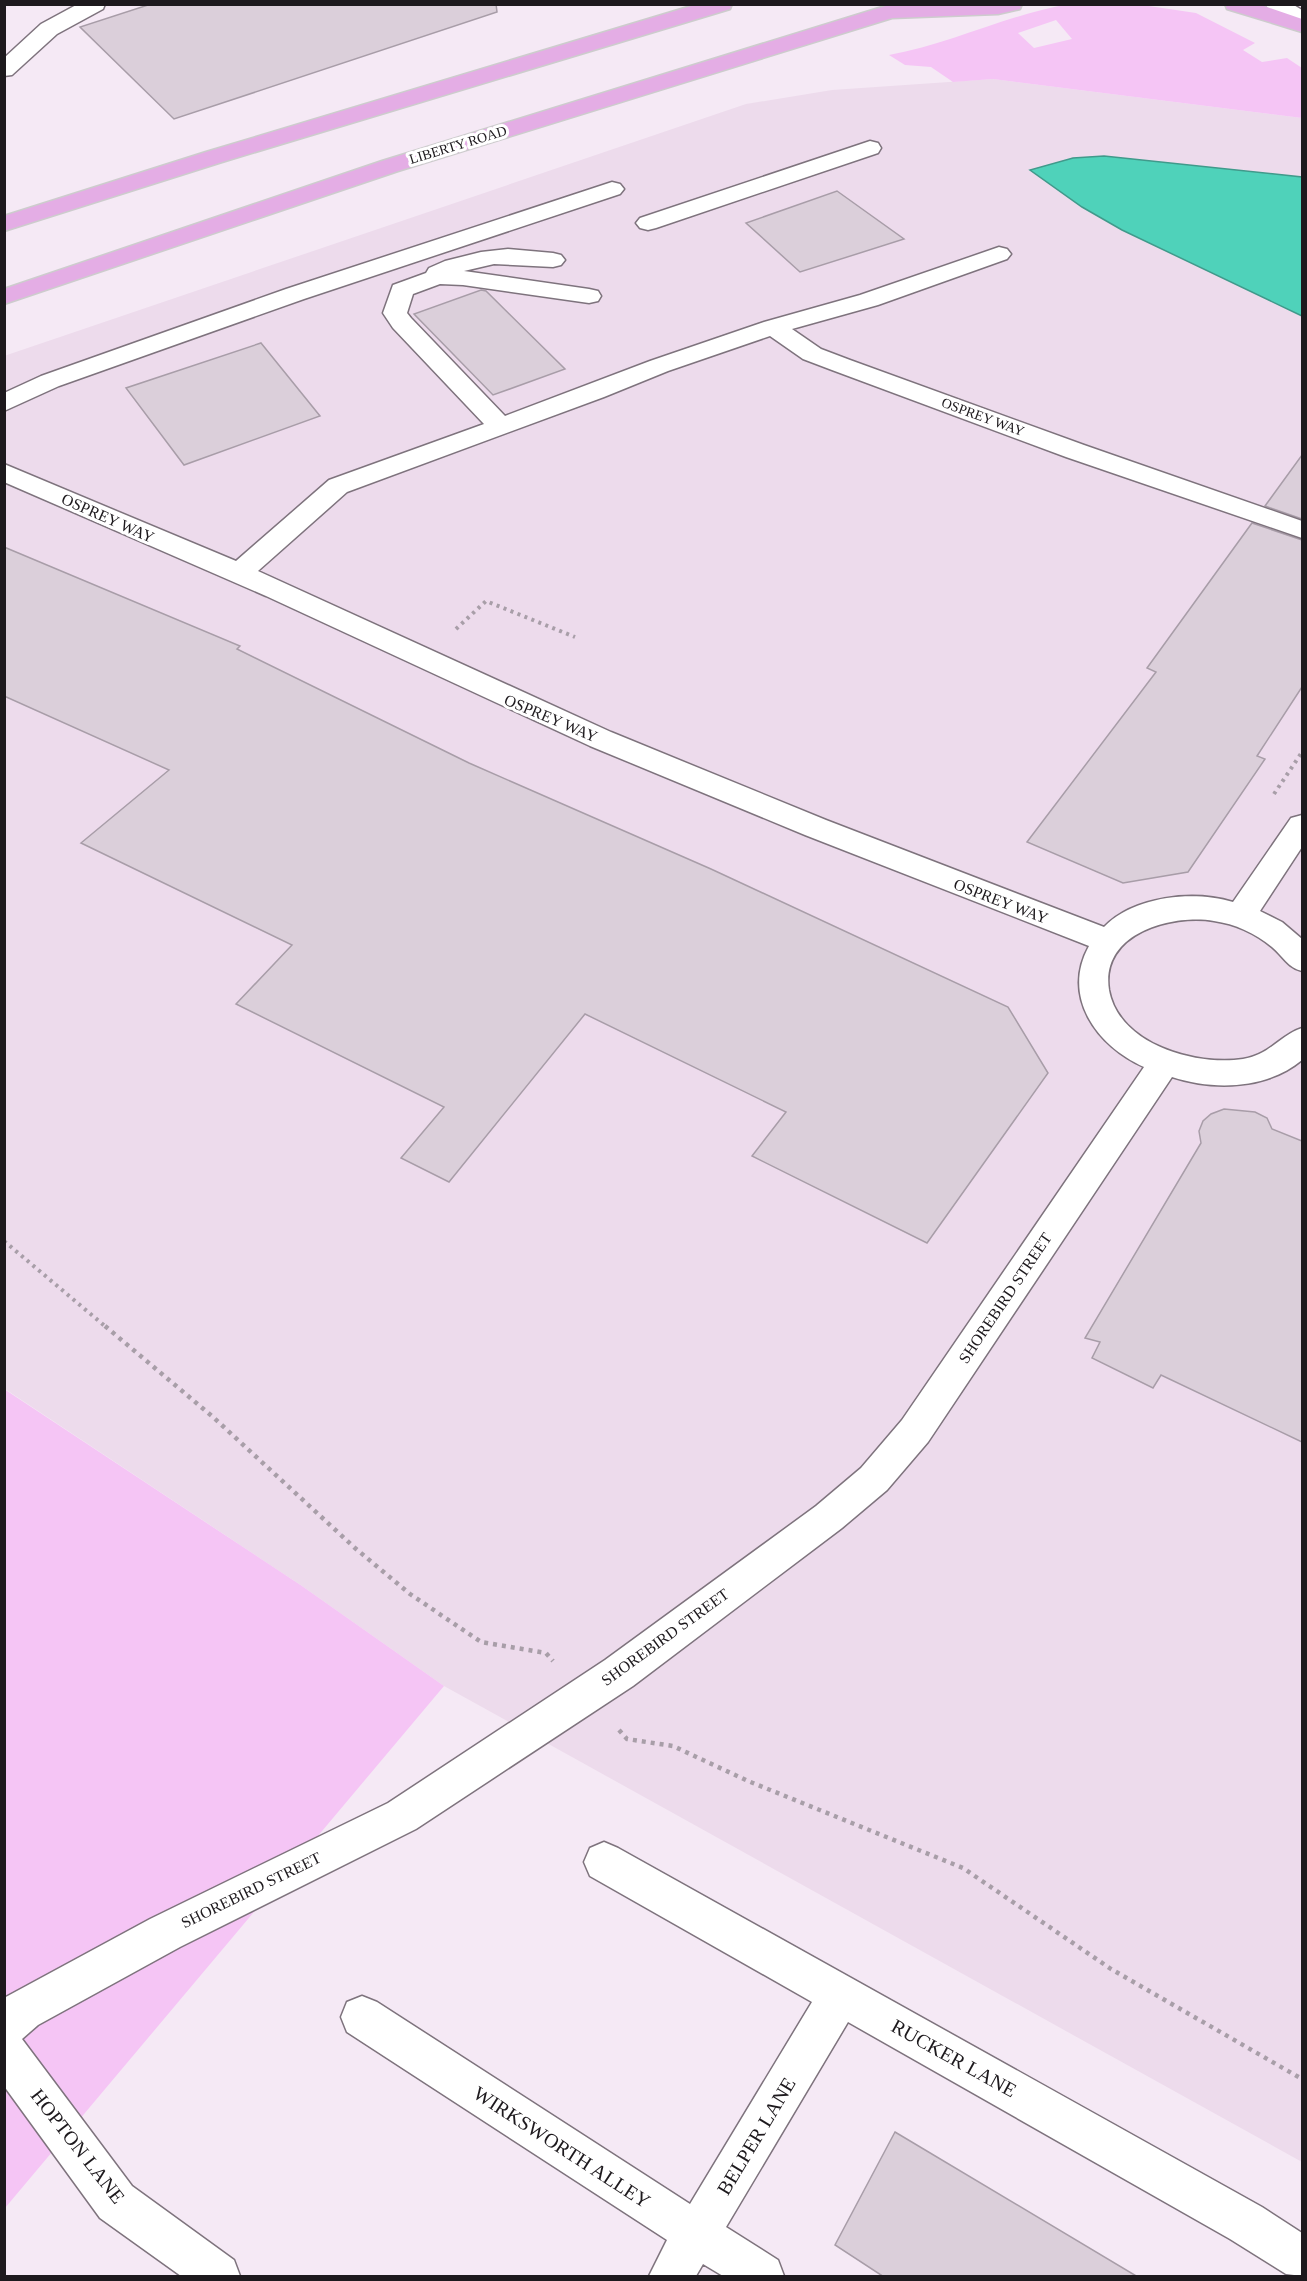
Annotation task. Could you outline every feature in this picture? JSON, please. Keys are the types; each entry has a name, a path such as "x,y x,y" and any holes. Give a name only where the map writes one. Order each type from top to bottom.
{"main road":[{"path":"4,224 214,157 722,4"},
{"name":"LIBERTY ROAD","path":"4,297 390,166 916,4"},
{"path":"891,12 998,8 1012,4"},
{"path":"1235,4 1302,26"}],"street":[{"path":"4,70 49,29 95,4"},
{"path":"1276,4 1302,19"},
{"path":"648,223 870,148"},
{"path":"4,403 50,381 284,298 612,189"},
{"path":"239,573 338,486 595,392 659,366 772,327 869,300 999,254"},
{"path":"500,426 402,323 395,313 402,290 459,262 486,256 553,260"},
{"path":"419,282 440,278 463,278 589,296"},
{"name":"OSPREY WAY","path":"772,327 812,354 1075,451 1302,530"},
{"name":"OSPREY WAY","path":"4,472 239,573 423,660 641,757 776,810 894,860 1107,941"},
{"path":"1240,916 1302,825"},
{"path":"1302,960 1297,952 1272,931 1240,916 1202,908 1165,910 1131,921 1107,941 1094,966 1094,993 1107,1022 1131,1046 1164,1064 1199,1073 1234,1074 1267,1066 1293,1051 1302,1040"},
{"name":"SHOREBIRD STREET","path":"4,2026 23,2010 165,1933 402,1816 620,1673 829,1517 874,1479 915,1431 1164,1064"},
{"name":"RUCKER LANE","path":"604,1862 1246,2223 1302,2258"},
{"name":"BELPER LANE","path":"671,2277 841,1994"},
{"name":"WIRKSWORTH ALLEY","path":"362,2017 762,2277"},
{"name":"HOPTON LANE","path":"4,2050 116,2202 218,2277"}],"path":[{"path":"423,660 486,601 575,637"},
{"path":"1271,799 1302,752"},
{"path":"4,1241 213,1417 355,1548 410,1594 481,1642 546,1653 559,1667"},
{"path":"615,1726 627,1739 673,1746 748,1781 963,1868 1111,1969 1302,2079"}],"shaded area":[{"path":"1070,4 1142,5 1196,13 1255,43 1243,50 1262,62 1287,58 1302,68 1302,118 993,79 953,82 931,67 905,65 889,55 935,44","holes":["1056,20 1072,39 1034,48 1018,33"]},
{"path":"993,79 1302,118 1302,2162 444,1686 302,1586 5,1389 4,356 746,104 832,90"},
{"path":"1104,156 1302,177 1302,316 1122,230 1082,207 1030,170 1073,158"},
{"path":"4,1389 302,1586 444,1686 5,2208"}],"building":[{"path":"151,4 496,4 497,12 174,119 80,27"},
{"path":"837,191 904,239 800,272 746,223"},
{"path":"481,290 486,291 565,369 493,395 414,314"},
{"path":"261,343 320,416 184,465 126,388"},
{"path":"1302,455 1302,519 1265,506"},
{"path":"1252,523 1302,540 1302,687 1257,756 1265,759 1188,872 1123,883 1027,842 1156,672 1147,668"},
{"path":"4,547 240,646 237,649 469,763 711,869 1008,1007 1048,1073 927,1243 752,1156 786,1112 585,1014 449,1182 401,1158 444,1107 236,1004 292,945 81,843 169,770 4,696"},
{"path":"1224,1109 1255,1112 1267,1118 1272,1129 1302,1141 1302,1442 1161,1375 1153,1388 1092,1358 1100,1342 1085,1338 1201,1143 1199,1131 1203,1121 1211,1114"},
{"path":"895,2132 1138,2277 884,2277 835,2245"}]}
